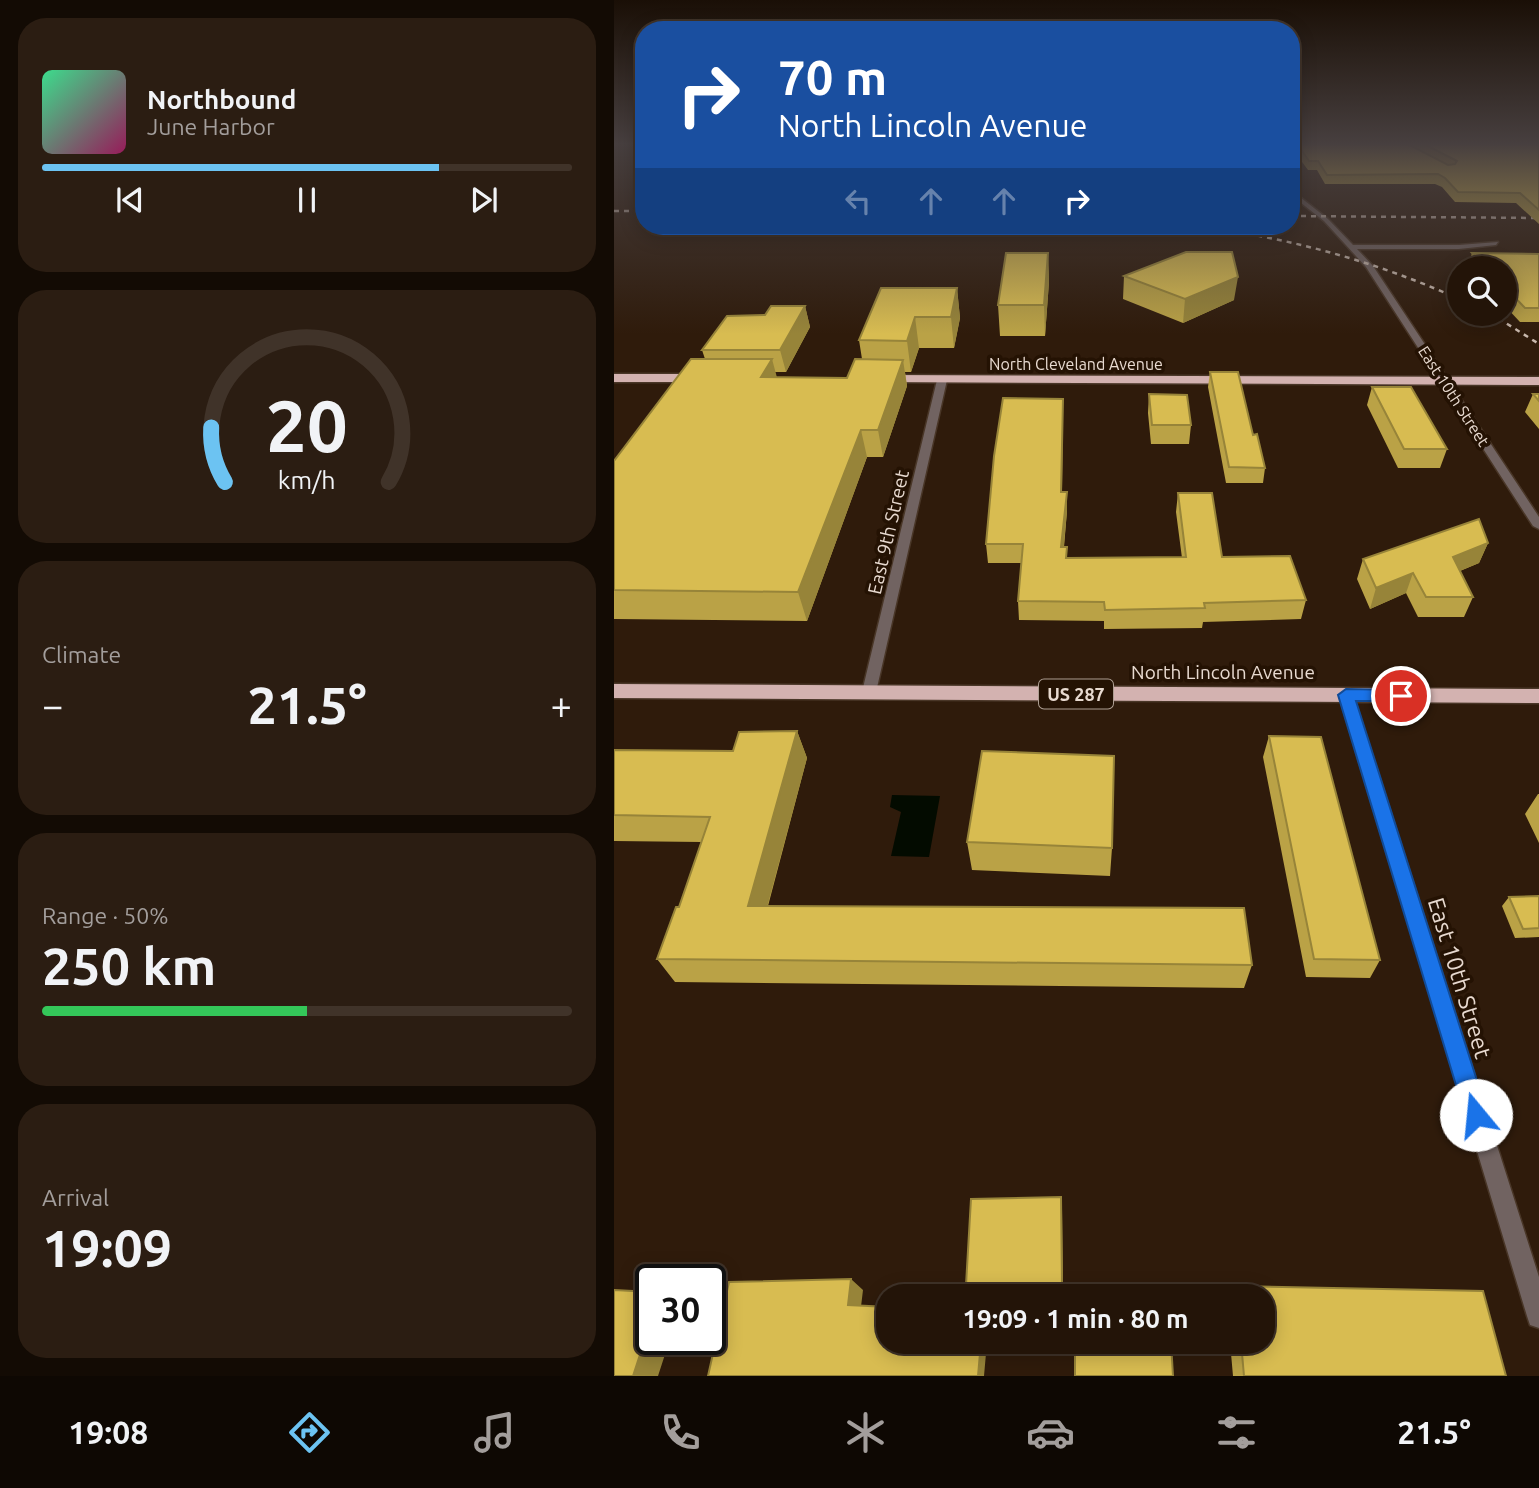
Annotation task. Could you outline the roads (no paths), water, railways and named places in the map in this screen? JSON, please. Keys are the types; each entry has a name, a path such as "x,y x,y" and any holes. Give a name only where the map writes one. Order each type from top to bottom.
{"highway":[{"path":"614,377 719,378"},
{"name":"North Cleveland Avenue","path":"872,379 1539,382"},
{"name":"North Lincoln Avenue","path":"614,691 1539,696"}],"street":[{"name":"East 10th Street","path":"1307,206 1353,247 1369,266 1539,526"},
{"path":"1353,247 1459,247 1497,243"},
{"name":"East 9th Street","path":"869,692 942,380"},
{"name":"East 10th Street","path":"1346,695 1539,1316"}],"railway":[{"path":"614,211 635,211"},
{"path":"1300,216 1539,218"},
{"path":"1254,235 1363,262 1447,294"},
{"path":"1511,326 1539,344"}]}
